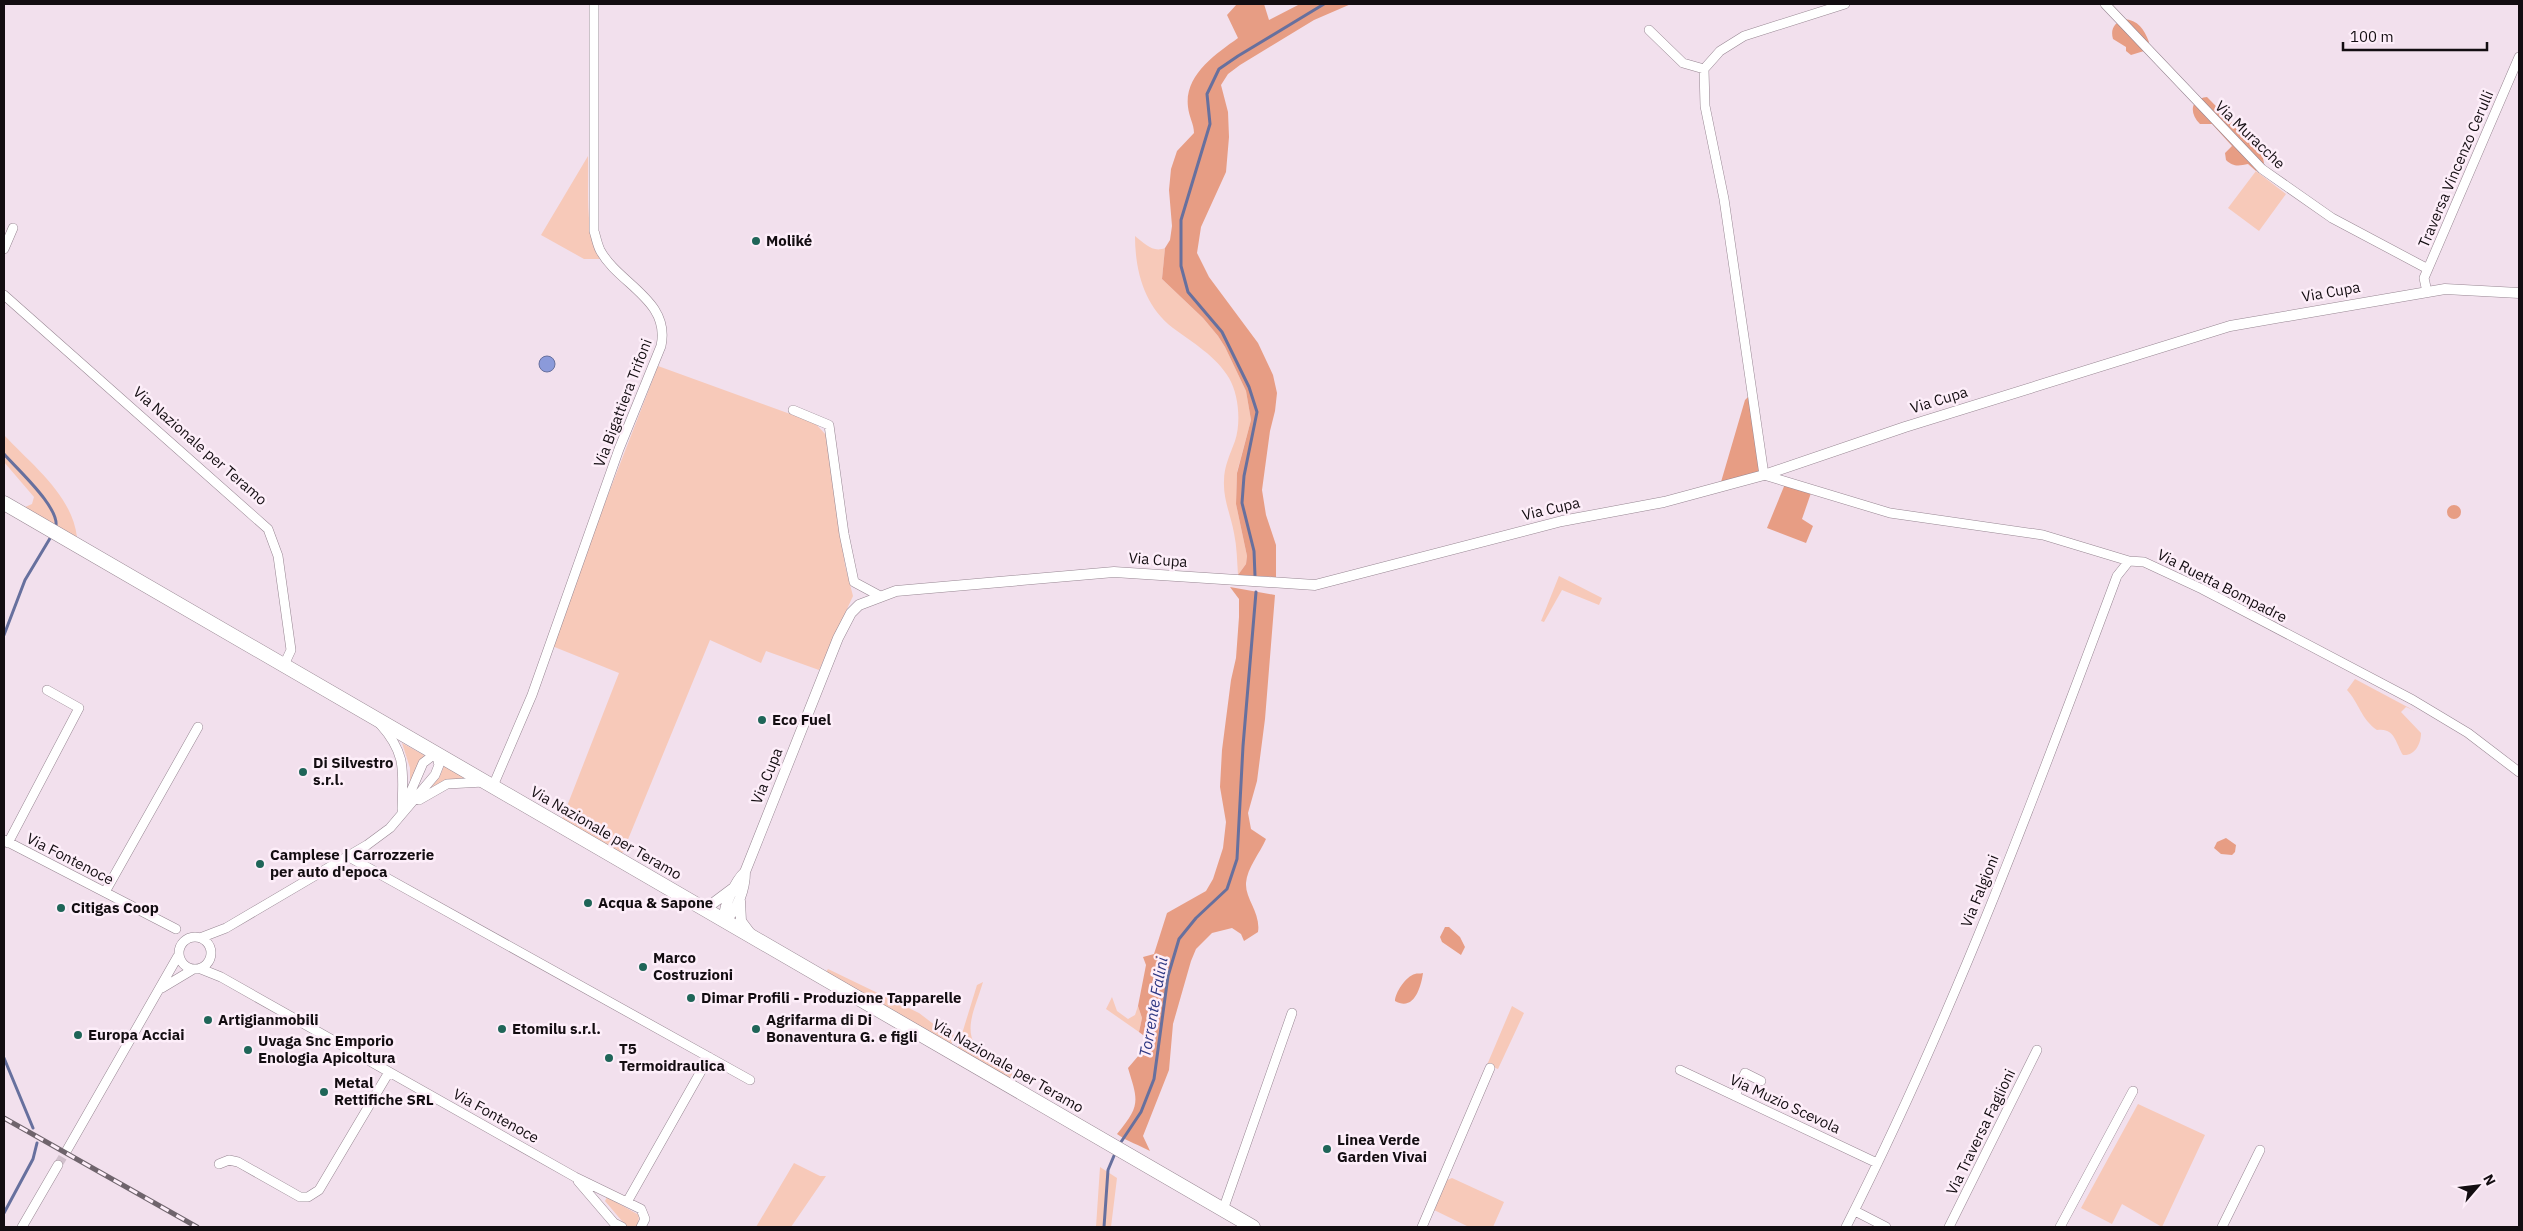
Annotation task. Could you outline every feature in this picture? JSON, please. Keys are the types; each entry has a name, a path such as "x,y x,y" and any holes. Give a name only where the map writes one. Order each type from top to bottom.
{"main road":[{"name":"Via Nazionale per Teramo","path":"4,503 1253,1227"}],"street":[{"name":"Via Bigattiera Trifoni","path":"490,784 532,695 619,450 664,335 663,326 655,310 641,292 608,260 600,249 594,231 594,4"},
{"path":"1764,475 1725,209 1705,106 1704,69 1720,51 1744,36 1846,4"},
{"name":"Via Muracche","path":"2105,4 2262,169 2332,218 2428,269"},
{"path":"1649,30 1683,63 1704,69"},
{"name":"Traversa Vincenzo Cerulli","path":"2427,292 2424,278 2519,57"},
{"path":"4,249 12,228"},
{"name":"Via Cupa","path":"725,920 724,912 737,892 838,638 851,613 859,605 880,596 896,591 1114,572 1315,585 1562,521 1664,502 1764,475 1904,427 2230,326 2445,289 2519,293"},
{"name":"Via Nazionale per Teramo","path":"4,295 268,529 278,556 291,650 284,665"},
{"path":"793,410 829,425 844,534 854,582 880,596"},
{"name":"Via Ruetta Bompadre","path":"1764,475 1890,513 2043,535 2129,561 2144,562 2202,589 2413,700 2468,733 2519,772"},
{"name":"Via Falgioni","path":"1846,1227 1877,1164 1943,1017 2036,791 2117,576 2129,561"},
{"path":"6,842 79,708 47,690"},
{"path":"372,716 392,739 401,755 405,778 402,812"},
{"path":"105,892 198,727"},
{"path":"180,946 196,937 226,928 349,857 390,828 435,774 439,765 436,753 423,763 402,812"},
{"path":"402,812 427,793 448,784 490,784"},
{"name":"Via Fontenoce","path":"6,842 176,929 196,937"},
{"path":"349,857 750,1080"},
{"path":"737,892 741,921 745,928 756,938"},
{"name":"Via Cupa","path":"698,905 712,904 737,892"},
{"path":"220,977 210,958 210,948 226,928"},
{"path":"67,1150 82,1119 178,956 180,936 176,929"},
{"path":"196,937 210,948"},
{"path":"178,956 183,965 197,969"},
{"path":"160,989 197,969 210,958"},
{"name":"Via Fontenoce","path":"197,969 220,977 575,1177 641,1209 645,1225"},
{"path":"1223,1210 1292,1012"},
{"name":"Via Traversa Faglioni","path":"1949,1227 2037,1050"},
{"path":"626,1202 709,1057"},
{"path":"1422,1227 1490,1068"},
{"name":"Via Muzio Scevola","path":"1680,1070 1877,1164"},
{"path":"219,1164 229,1160 238,1162 300,1197 308,1197 319,1190 389,1072"},
{"path":"1735,1096 1745,1073 1761,1081"},
{"path":"2060,1227 2133,1091"},
{"path":"2222,1227 2260,1150"},
{"path":"22,1227 58,1165"},
{"name":"Via Fontenoce","path":"575,1177 618,1226"},
{"path":"1855,1211 1886,1227"}],"shaded area":[{"path":"1237,4 1264,4 1269,20 1300,4 1351,4 1314,20 1240,65 1228,74 1221,85 1228,112 1229,137 1226,172 1201,227 1197,253 1209,277 1258,343 1273,375 1277,393 1262,490 1266,515 1276,545 1276,577 1238,575 1246,564 1247,556 1236,504 1237,473 1251,420 1246,391 1218,336 1203,318 1162,279 1165,248 1170,240 1172,226 1169,190 1171,169 1177,151 1194,133 1188,107 1191,85 1196,75 1211,58 1238,38 1227,15"},
{"path":"2124,19 2137,23 2145,33 2149,42 2144,51 2131,55 2126,51 2126,47 2113,39 2112,32 2114,26"},
{"path":"2207,97 2262,153 2264,163 2256,171 2248,164 2236,165 2226,160 2225,153 2232,146 2212,124 2200,124 2196,120 2193,111 2194,104 2201,98"},
{"path":"588,156 589,222 600,259 584,259 541,235"},
{"path":"2256,171 2286,194 2259,231 2228,208"},
{"path":"1135,236 1153,249 1165,248 1162,279 1203,318 1218,336 1246,391 1251,420 1237,472 1236,504 1247,556 1246,564 1238,575 1235,538 1224,488 1225,470 1238,426 1235,392 1229,378 1218,363 1204,350 1173,328 1155,309 1148,298 1139,274"},
{"path":"658,366 815,423 826,435 845,565 853,596 819,670 766,651 761,663 710,640 622,854 562,819 619,673 552,646 587,549"},
{"path":"1750,395 1761,471 1721,482 1745,400"},
{"path":"4,435 38,469 59,494 74,522 77,537 23,508 32,504 34,497 4,462"},
{"path":"1785,484 1811,493 1802,519 1813,526 1806,543 1767,528"},
{"path":"2451,505 2457,505 2461,512 2457,519 2451,519 2447,515 2447,509"},
{"path":"1559,576 1602,598 1599,605 1562,590 1544,622 1541,621"},
{"path":"1230,587 1275,595 1265,719 1257,781 1248,813 1251,829 1266,839 1251,866 1246,883 1246,889 1257,919 1258,932 1244,941 1241,934 1232,928 1212,933 1196,949 1173,1024 1169,1070 1143,1136 1150,1151 1117,1134 1134,1109 1134,1088 1128,1068 1151,1041 1139,1032 1142,1018 1138,1006 1146,965 1143,957 1154,954 1167,913 1206,891 1213,879 1223,848 1226,822 1220,787 1222,750 1231,680 1236,658 1239,617 1239,599"},
{"path":"2355,679 2415,711 2406,707 2401,712 2421,733 2420,741 2411,754 2403,755 2394,737 2388,731 2377,730 2367,721 2347,690"},
{"path":"402,743 424,755 410,789 410,768"},
{"path":"444,766 465,778 443,781 429,789 439,778"},
{"path":"2226,838 2236,845 2235,852 2232,855 2221,854 2214,848 2217,842"},
{"path":"1445,927 1449,927 1460,937 1465,947 1461,955 1442,942 1440,937"},
{"path":"828,969 919,1013 944,1032 955,1035 951,1045 826,972"},
{"path":"1423,973 1418,991 1412,1001 1402,1004 1395,1001 1399,989 1408,978 1412,975"},
{"path":"983,982 973,1015 971,1034 980,1052 1003,1068 1011,1071 1015,1082 957,1050 977,985"},
{"path":"1112,997 1117,1011 1128,1019 1135,1015 1138,1006 1142,1018 1139,1032 1106,1009"},
{"path":"1512,1006 1524,1013 1498,1069 1487,1065"},
{"path":"2138,1104 2205,1135 2162,1227 2122,1204 2112,1224 2081,1208"},
{"path":"794,1163 820,1176 826,1176 791,1227 756,1227"},
{"path":"1100,1167 1117,1178 1111,1227 1096,1227"},
{"path":"1452,1178 1504,1202 1493,1227 1469,1227 1434,1210 1447,1180"},
{"path":"607,1197 639,1215 638,1226 627,1227 605,1201"}],"water":[{"path":"544,356 550,356 555,361 553,370 544,372 539,367 539,361"}],"waterway":[{"name":"Torrente Falini","path":"1255,576 1254,551 1242,503 1244,476 1257,412 1249,387 1222,332 1188,292 1181,266 1181,220 1210,124 1207,94 1219,69 1324,4"},
{"path":"4,454 46,501 56,521 55,529"},
{"path":"4,635 25,580 52,535"},
{"name":"Torrente Falini","path":"1119,1145 1141,1112 1154,1079 1168,976 1179,939 1196,918 1227,889 1237,859 1243,746 1256,592"},
{"path":"4,1058 33,1128"},
{"path":"4,1213 33,1159 37,1143"},
{"name":"Torrente Falini","path":"1104,1227 1108,1170 1116,1151"}],"tunnel":[{"path":"58,1165 67,1150"}],"railway":[{"path":"4,1118 197,1227"}],"place":[{"name":"Moliké","path":"756,241"},
{"name":"Eco Fuel","path":"762,720"},
{"name":"Di Silvestro s.r.l.","path":"303,772"},
{"name":"Camplese | Carrozzerie per auto d'epoca","path":"260,864"},
{"name":"Acqua & Sapone","path":"588,903"},
{"name":"Citigas Coop","path":"61,908"},
{"name":"Marco Costruzioni","path":"643,967"},
{"name":"Dimar Profili - Produzione Tapparelle","path":"691,998"},
{"name":"Artigianmobili","path":"208,1020"},
{"name":"Etomilu s.r.l.","path":"502,1029"},
{"name":"Agrifarma di Di Bonaventura G. e figli","path":"756,1029"},
{"name":"Europa Acciai","path":"78,1035"},
{"name":"Uvaga Snc Emporio Enologia Apicoltura","path":"248,1050"},
{"name":"T5 Termoidraulica","path":"609,1058"},
{"name":"Metal Rettifiche SRL","path":"324,1092"},
{"name":"Linea Verde Garden Vivai","path":"1327,1149"}]}
